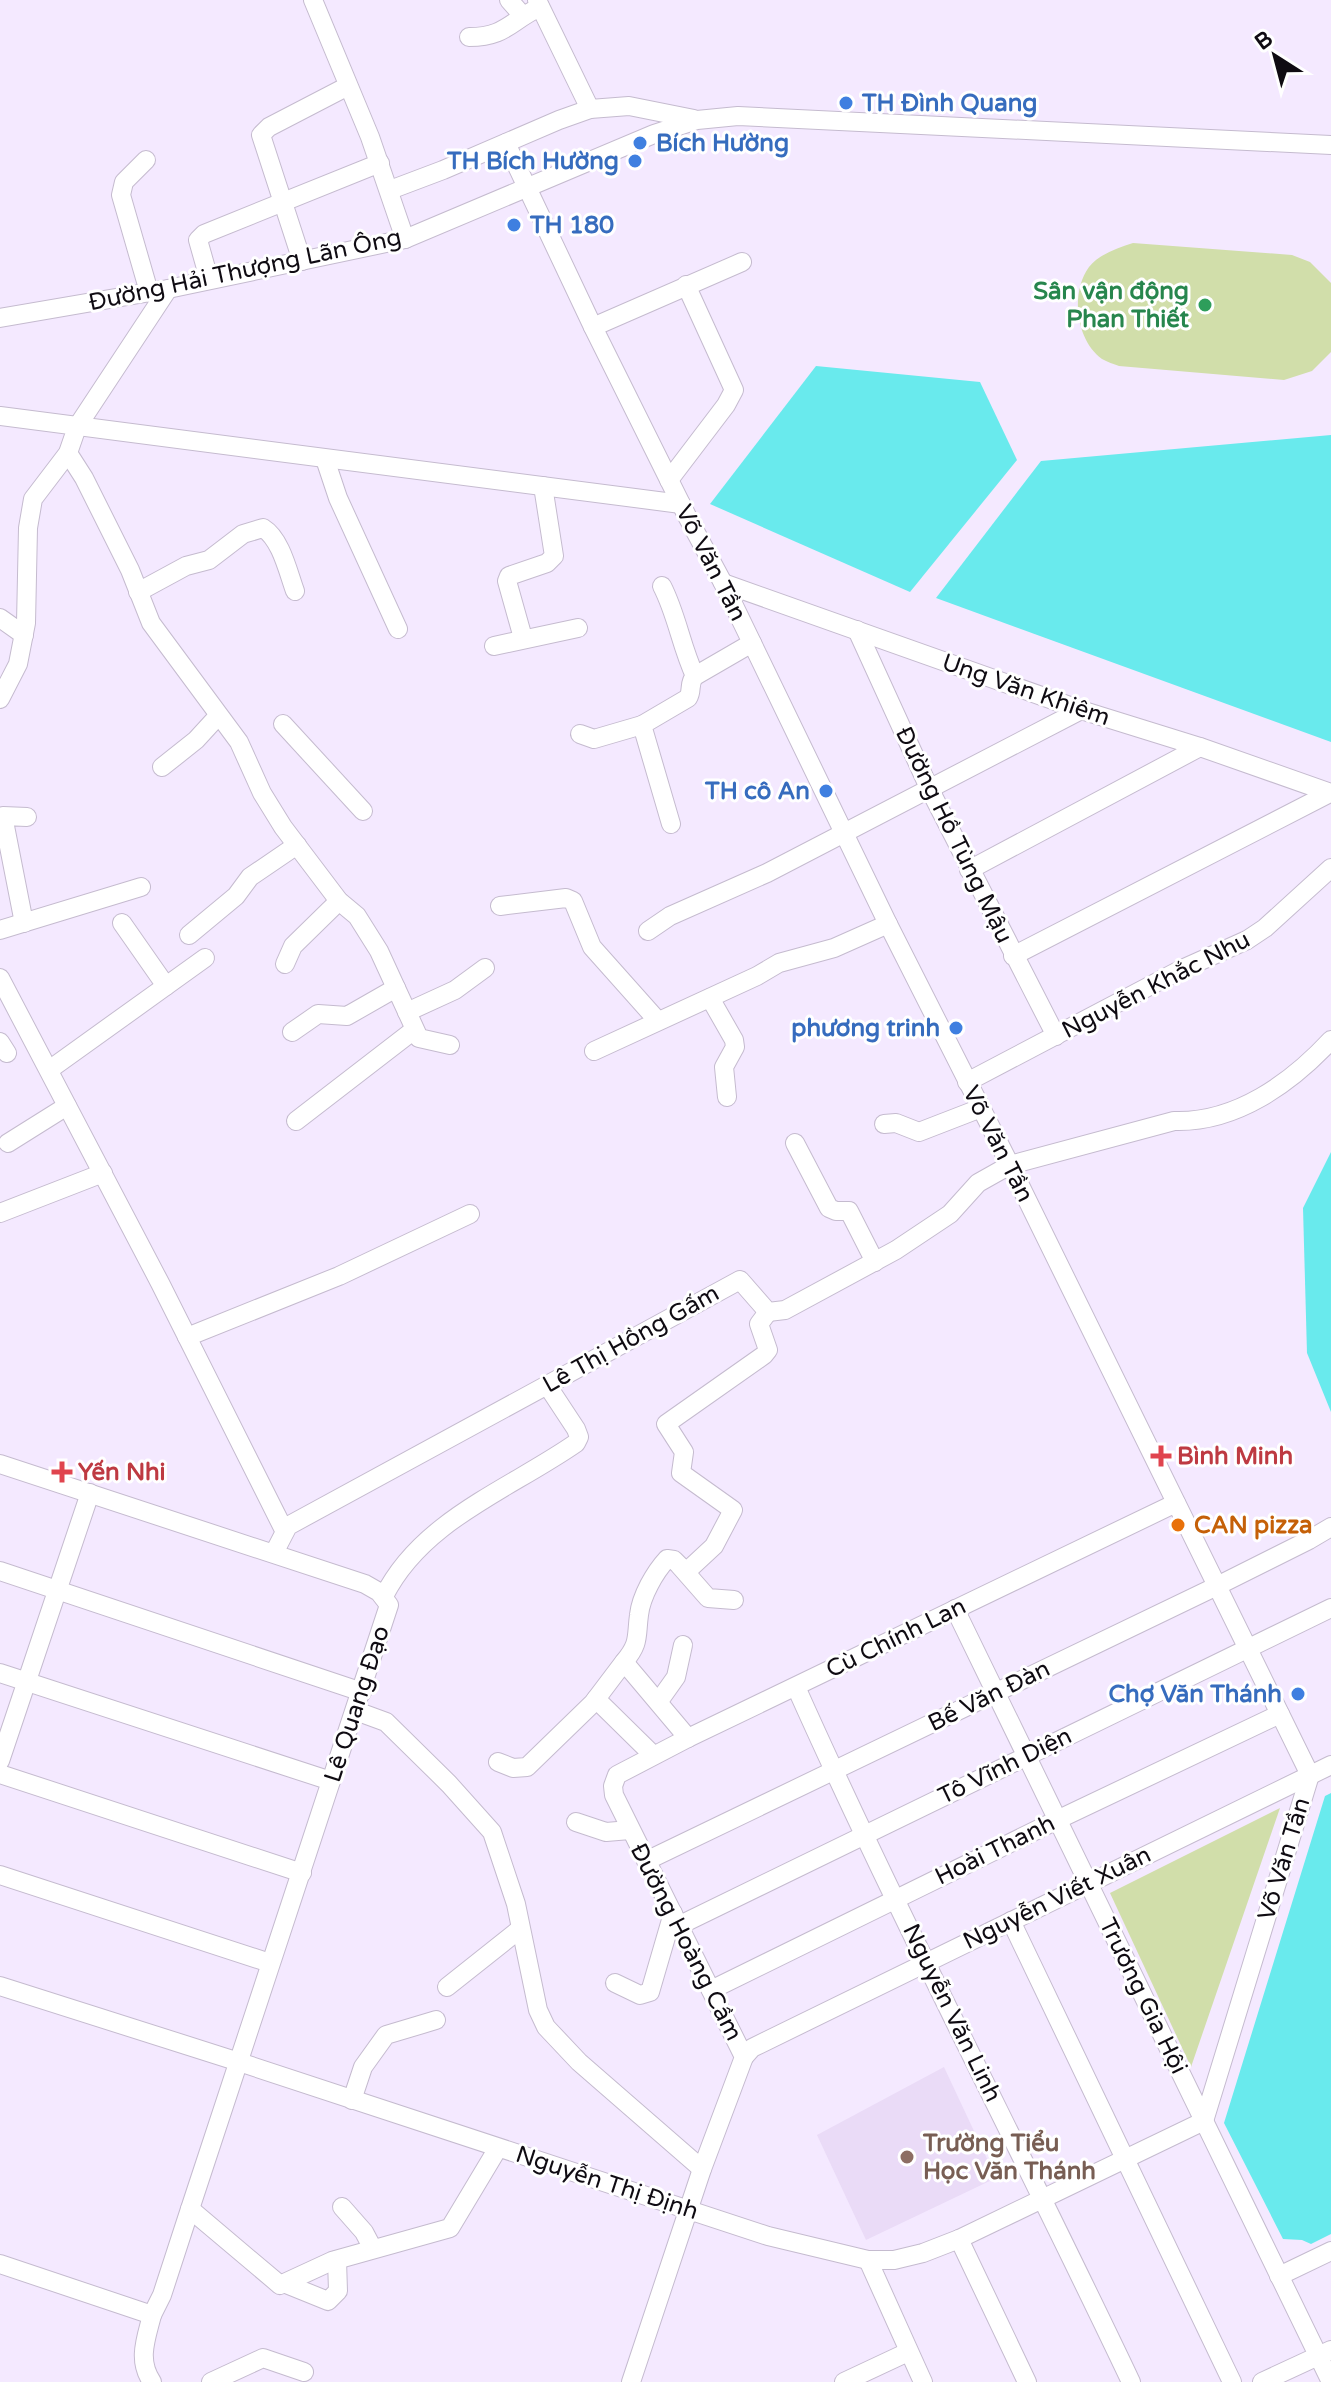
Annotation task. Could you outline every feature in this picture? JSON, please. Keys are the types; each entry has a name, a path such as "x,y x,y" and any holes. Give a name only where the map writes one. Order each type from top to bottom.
{"street":[{"path":"313,0 380,163 405,239"},
{"path":"509,0 523,16"},
{"path":"469,37 498,34 539,4 590,109"},
{"path":"302,261 261,135 269,127 348,86"},
{"path":"390,190 590,109 629,106 697,120"},
{"name":"Đường Hải Thượng Lãn Ông","path":"0,318 159,290 405,239 619,148 697,120 738,116 1331,145"},
{"name":"Võ Văn Tần","path":"506,143 593,327 723,583 888,924 1310,1775 1204,2121"},
{"path":"0,699 18,664 24,635 30,508 36,494 68,453 77,427 159,290 121,195 124,182 146,160"},
{"path":"209,279 199,246 201,237 380,163"},
{"path":"593,327 742,262"},
{"path":"669,480 734,390 686,285"},
{"path":"0,416 681,504"},
{"path":"68,453 84,478 151,623 239,742 271,810 339,901 357,916 379,951 419,1038 450,1045"},
{"path":"325,459 338,498 398,629"},
{"path":"523,638 507,581 509,576 547,563 554,556 543,486"},
{"path":"138,592 186,566 209,560 243,534 263,528 270,532 295,591"},
{"name":"Ung Văn Khiêm","path":"723,583 1081,710 1331,793"},
{"path":"662,586 672,606 684,653 695,676"},
{"path":"0,618 24,635"},
{"path":"494,646 578,628"},
{"name":"Đường Hồ Tùng Mậu","path":"857,630 969,870 1056,1036"},
{"path":"580,734 594,739 642,725 688,698 695,676 752,643"},
{"path":"648,931 670,916 767,873 1081,710"},
{"path":"162,767 196,740 218,716"},
{"path":"283,724 363,811"},
{"path":"642,725 671,824"},
{"path":"969,870 1200,747"},
{"path":"1013,956 1331,793"},
{"path":"24,923 3,816 27,817"},
{"path":"189,935 236,896 250,877 297,845"},
{"name":"Nguyễn Khắc Nhu","path":"967,1082 1180,970 1257,934 1331,868"},
{"path":"0,930 141,887"},
{"path":"500,906 566,898 573,901 592,947 657,1020"},
{"path":"285,964 293,946 339,901"},
{"path":"122,923 166,986"},
{"path":"594,1051 779,963 834,948 888,924"},
{"path":"49,1070 205,958"},
{"path":"407,1012 445,996 485,968"},
{"path":"1,982 103,1173 284,1530 274,1553"},
{"path":"292,1032 318,1014 347,1016 396,988"},
{"path":"710,998 734,1040 735,1047 724,1067 727,1097"},
{"path":"296,1121 414,1030"},
{"path":"686,1572 714,1546 733,1510 681,1473 684,1452 666,1424 764,1355 768,1350 767,1343 759,1324 768,1312 785,1310 875,1262 950,1214 978,1183 1010,1165 1174,1121 1193,1122 1242,1106 1291,1079 1331,1040"},
{"path":"8,1143 67,1106"},
{"path":"884,1124 896,1123 919,1132 981,1108"},
{"path":"795,1143 829,1208 849,1211 875,1262"},
{"path":"0,1213 103,1173"},
{"path":"187,1337 339,1276 470,1214"},
{"name":"Lê Thị Hồng Gấm","path":"284,1530 740,1280 768,1312"},
{"path":"384,1596 403,1564 444,1526 576,1443 579,1437 576,1429 547,1385"},
{"name":"Lê Quang Đạo","path":"0,1464 365,1584 384,1596 389,1605 162,2295 152,2315 142,2351 143,2363 152,2382"},
{"path":"0,1761 90,1493"},
{"name":"Cù Chính Lan","path":"617,1775 1176,1503"},
{"name":"Bế Văn Đàn","path":"646,1861 1217,1586 1331,1527"},
{"path":"498,1762 513,1768 527,1767 596,1699 636,1645 640,1610 667,1559 674,1560 708,1598 734,1600"},
{"path":"0,1571 362,1692"},
{"name":"Tô Vĩnh Diện","path":"677,1919 864,1836 1331,1608"},
{"name":"Trương Gia Hội","path":"955,1609 1279,2276 1324,2353 1331,2382"},
{"path":"659,1701 676,1677 683,1645"},
{"path":"624,1662 688,1738"},
{"path":"0,1673 331,1781"},
{"name":"Nguyễn Văn Linh","path":"796,1687 864,1836 1045,2199 1131,2382"},
{"path":"596,1699 653,1755"},
{"path":"356,1711 386,1722 492,1832 502,1855 538,2010 546,2027 579,2062 702,2169"},
{"name":"Hoài Thanh","path":"711,1990 1280,1714"},
{"name":"Nguyễn Viết Xuân","path":"744,2057 752,2048 926,1961 1331,1765"},
{"path":"0,1774 302,1873"},
{"name":"Đường Hoàng Cầm","path":"617,1775 614,1795 744,2057 702,2169 631,2382"},
{"path":"576,1822 606,1832 630,1830"},
{"path":"0,1875 270,1963"},
{"path":"615,1983 640,1995 650,1992 677,1919"},
{"path":"1011,1921 1232,2382"},
{"path":"447,1987 520,1929"},
{"name":"Nguyễn Thị Định","path":"0,1986 768,2236 868,2260 894,2260 959,2239 1204,2121"},
{"path":"352,2100 363,2067 386,2035 436,2020"},
{"path":"190,2209 273,2282 286,2284 313,2268 450,2228 498,2148"},
{"path":"342,2207 359,2224 373,2249"},
{"path":"959,2239 1027,2382"},
{"path":"1279,2276 1331,2251"},
{"path":"286,2284 328,2301 338,2291 337,2260"},
{"path":"868,2260 923,2382"},
{"path":"0,2264 152,2315"},
{"path":"844,2382 908,2352"},
{"path":"1262,2382 1324,2353"},
{"path":"211,2382 263,2358 304,2372"}],"shaded area":[{"name":"Sân vận động Phan Thiết","path":"1133,243 1292,255 1310,262 1331,283 1331,352 1312,371 1284,380 1119,366 1104,360 1093,351 1081,328 1079,290 1093,262"},
{"path":"816,366 980,382 1017,460 910,592 710,504"},
{"path":"1331,435 1331,742 936,598 1041,461"},
{"path":"1331,1152 1331,1412 1307,1353 1303,1208"},
{"path":"1331,1793 1331,2234 1311,2244 1283,2239 1224,2123 1325,1796"},
{"path":"1280,1808 1191,2067 1110,1893"},
{"name":"Trường Tiểu Học Văn Thánh","path":"944,2067 996,2178 866,2240 817,2135"}],"place":[{"name":"TH Đình Quang","path":"846,103"},
{"name":"Bích Hường","path":"640,143"},
{"name":"TH Bích Hường","path":"635,161"},
{"name":"TH 180","path":"514,225"},
{"name":"Sân vận động Phan Thiết","path":"1205,305"},
{"name":"TH cô An","path":"826,791"},
{"name":"phương trinh","path":"956,1028"},
{"name":"Bình Minh","path":"1161,1456"},
{"name":"Yến Nhi","path":"62,1472"},
{"name":"CAN pizza","path":"1178,1525"},
{"name":"Chợ Văn Thánh","path":"1298,1694"},
{"name":"Trường Tiểu Học Văn Thánh","path":"907,2157"}]}
